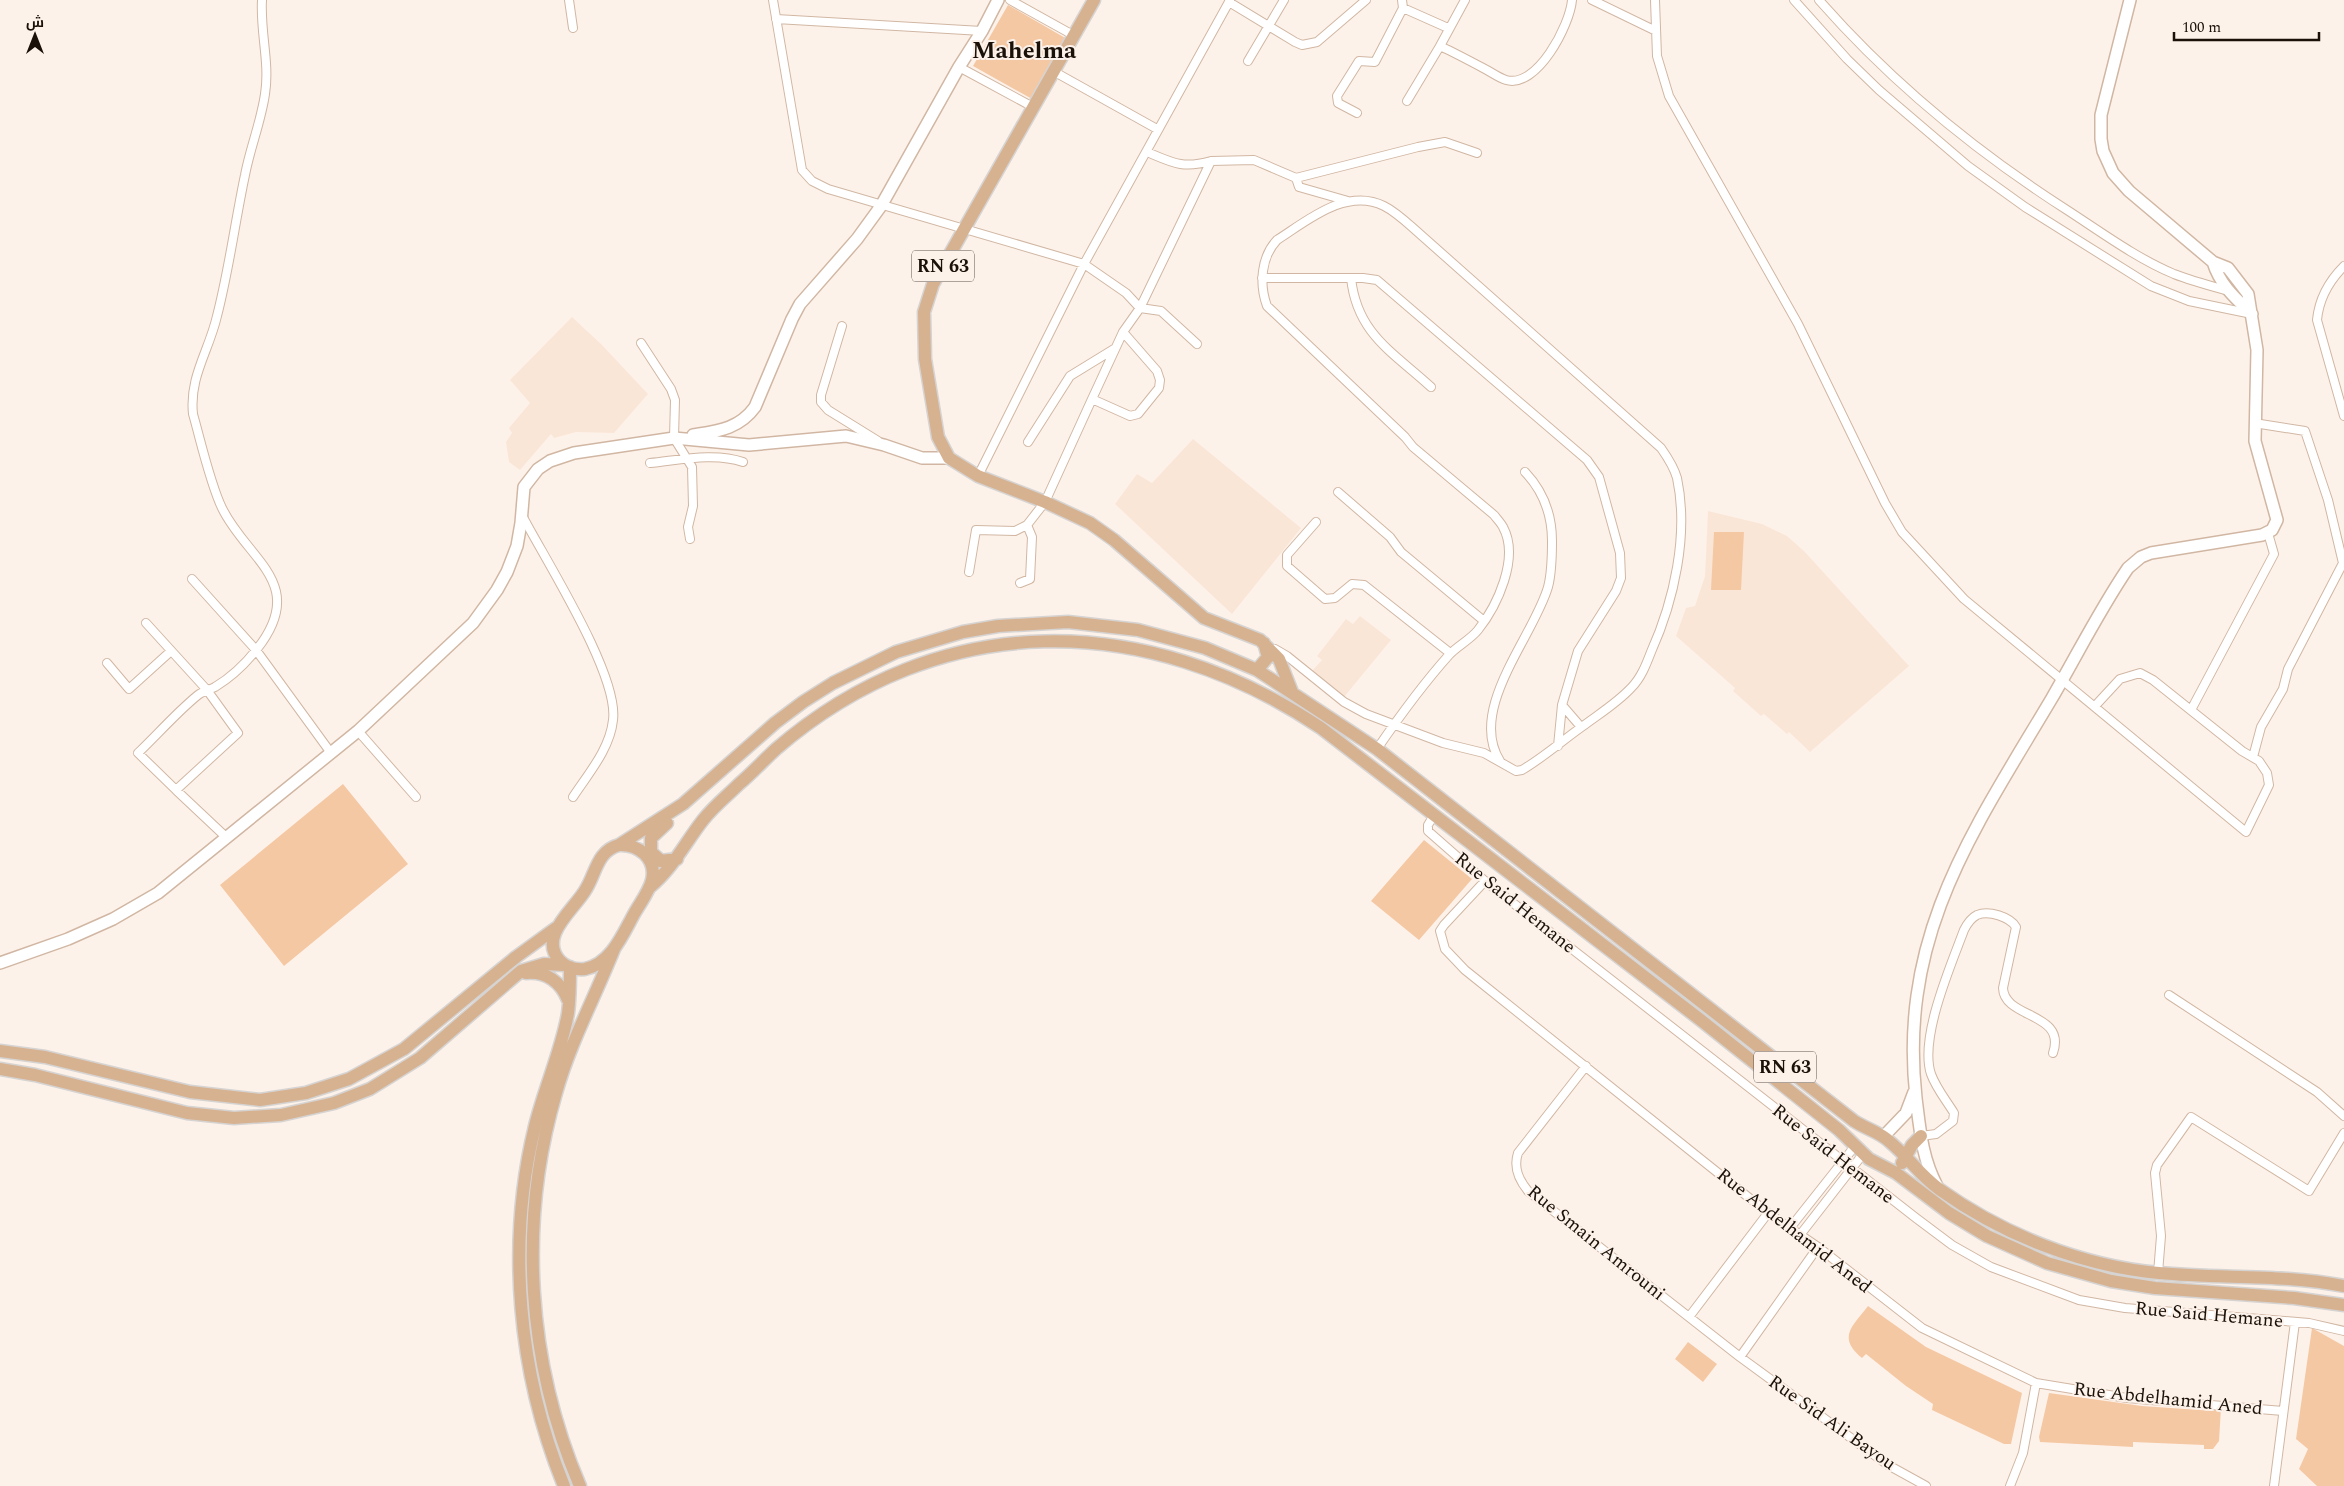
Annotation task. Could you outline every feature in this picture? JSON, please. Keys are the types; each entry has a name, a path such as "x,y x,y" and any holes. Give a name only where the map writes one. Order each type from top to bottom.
{"main road":[{"name":"RN 63","path":"949,458 938,436 925,359 924,312 933,284 1094,0"},
{"path":"949,458 978,476 1045,502 1090,523 1114,540 1204,618 1257,638 1264,643 1279,658 1299,713"},
{"path":"677,859 664,862 657,860 650,852 650,842 683,804 775,723 833,683 896,652 963,632 1033,623 1103,625 1172,638 1206,648 1258,670 1291,690"},
{"path":"564,1486 545,1433 524,1336 519,1280 519,1241 525,1173 558,1067 614,949 650,886 677,859 710,811 805,726 854,695 885,679 958,652 984,646 1037,641 1090,642 1117,645 1175,658 1217,672 1299,713 1702,1021 1856,1147 1968,1225 2027,1255 2090,1276 2155,1288 2294,1298 2344,1305"},
{"path":"1258,670 1268,657 1264,643"},
{"name":"RN 63","path":"1291,690 1377,749 1854,1121 1884,1136 1904,1158 1938,1188 1994,1222 2046,1245 2093,1260 2158,1273 2293,1280 2344,1286"},
{"path":"0,1051 45,1057 190,1092 260,1100 306,1093 349,1079 398,1053 516,957 556,928 586,889 602,855 683,804"},
{"path":"618,845 631,846 647,856 652,868 650,886"},
{"path":"556,928 555,952 567,966 569,1002 549,1119 538,1170 533,1230 533,1277 535,1311 546,1382 565,1449 580,1486"},
{"path":"0,1070 36,1075 187,1113 234,1118 281,1115 334,1103 388,1080 435,1046 514,976 536,966 567,966 581,969 592,967 602,961 614,949"},
{"path":"514,976 531,972 547,976 561,986 569,1002"},
{"path":"1856,1147 1857,1130 1865,1127"},
{"path":"1889,1170 1900,1165 1912,1145 1921,1136"},
{"path":"2155,1288 2158,1273"}],"street":[{"path":"227,838 138,753 198,695 229,677 256,650 268,633 275,618 277,606 276,595 265,566 231,523 220,505 193,414 191,401 196,370 218,314 244,176 266,93 267,67 261,23 262,0"},
{"path":"569,0 573,28"},
{"path":"773,0 802,170 812,182 881,206 964,228 1084,264 1126,293 1140,308 1161,310 1196,344"},
{"path":"0,962 68,938 113,919 158,893 358,731 473,623 497,590 507,572 516,546 522,516 524,487 538,469 550,461 574,453 725,430 749,415 759,398 800,304 858,239 881,206 998,0"},
{"path":"1010,0 1073,35"},
{"path":"1248,61 1284,0"},
{"path":"978,476 1084,264 1229,1 1269,24 1295,42 1310,45 1317,42 1366,0"},
{"path":"1407,101 1465,0"},
{"path":"1440,46 1507,80 1523,78 1538,69 1553,47 1571,8 1572,0"},
{"path":"1592,0 1656,31"},
{"path":"1655,0 1657,56 1662,78 1672,104 1806,340 1885,503 1902,532 1964,599 2096,706 2246,832 2269,785 2267,773 2259,761 2242,751 2154,680 2140,673 2120,679 2096,706"},
{"path":"1794,0 1847,59 1879,90 1968,166 2024,207 2151,286 2189,301 2252,314"},
{"path":"1819,0 1854,40 1916,97 1965,138 2025,183 2127,249 2174,274 2228,291 2248,294"},
{"path":"1938,1188 1926,1164 1921,1136 1915,1088 1914,1023 1917,987 1934,922 1963,850 1992,797 2124,574 2135,561 2150,552 2268,533 2275,526 2276,513 2255,445 2257,350 2248,294 2228,268 2213,262 2124,187 2113,173 2103,151 2101,115 2130,0"},
{"path":"1357,113 1338,103 1337,96 1360,60 1375,62 1403,4 1448,28"},
{"path":"776,19 982,31"},
{"path":"959,67 1034,107"},
{"path":"1052,72 1157,129"},
{"path":"1147,152 1178,166 1195,165 1211,161 1254,160 1296,178 1445,142 1477,153"},
{"path":"969,572 976,530 1015,531 1027,525 1045,502 1114,349 1123,332 1140,308 1211,161"},
{"path":"1264,643 1287,656 1344,702 1366,714 1395,723 1443,743 1484,753 1516,771 1522,770 1617,702 1640,677 1657,639 1672,593 1679,544 1680,495 1677,476 1671,462 1661,448 1412,226 1382,205 1368,201 1350,201 1299,187 1296,178"},
{"path":"1350,201 1328,209 1277,240 1266,257 1262,278 1265,299 1273,313 1405,436 1413,447 1494,515 1504,528 1508,547 1508,567 1500,593 1484,621 1477,631 1450,653 1377,749"},
{"path":"2213,262 2218,277 2228,291 2252,314"},
{"path":"2344,266 2327,286 2318,309 2317,320 2344,416"},
{"path":"1262,278 1351,278 1377,280 1386,285 1587,460 1598,477 1620,553 1621,578 1616,591 1581,644 1562,705 1558,746"},
{"path":"1351,278 1356,308 1366,327 1431,387"},
{"path":"842,326 821,395 821,402 828,410 884,445"},
{"path":"1092,399 1130,416 1138,414 1159,388 1160,380 1157,371 1123,332"},
{"path":"641,342 673,394 675,400 674,438 692,467 693,506 688,527 690,538"},
{"path":"1028,442 1070,376 1114,349"},
{"path":"2253,757 2261,727 2283,689 2288,669 2344,563 2328,500 2305,431 2254,424"},
{"path":"674,438 749,445 846,436 884,445 922,458 949,458"},
{"path":"650,463 672,459 732,458 744,462"},
{"path":"1501,762 1495,752 1491,739 1494,712 1507,671 1542,604 1552,568 1552,533 1548,512 1542,493 1525,472"},
{"path":"1338,492 1390,537 1400,552 1484,621"},
{"path":"522,516 586,633 607,677 613,700 613,720 608,741 573,797"},
{"path":"1316,522 1287,555 1287,566 1326,599 1335,598 1352,584 1364,585 1450,653"},
{"path":"1020,583 1030,579 1032,537 1027,525"},
{"path":"2191,710 2274,554 2268,533"},
{"path":"192,579 256,650 331,753"},
{"path":"146,623 207,690 238,733 176,790"},
{"path":"107,663 129,689 171,651"},
{"path":"1562,705 1581,727"},
{"path":"358,731 416,797"},
{"name":"Rue Said Hemane","path":"1434,815 1428,825 1428,831 1485,881 1852,1169 1952,1244 1983,1263 2079,1300 2125,1308 2295,1322 2344,1331"},
{"name":"Rue Abdelhamid Aned","path":"1485,881 1440,931 1445,949 1464,970 1768,1213 1818,1247 1922,1328 2036,1383 2127,1398 2283,1411"},
{"path":"1921,1136 1936,1134 1953,1121 1954,1113 1931,1073 1930,1047 1939,996 1964,930 1968,923 1978,914 2006,918 2013,922 2016,927 2003,996 2007,1002 2043,1022 2050,1028 2055,1046 2053,1053"},
{"path":"2169,994 2318,1092 2344,1116"},
{"name":"Rue Smain Amrouni","path":"1586,1066 1518,1153 1516,1159 1517,1172 1528,1191 1740,1357"},
{"path":"1884,1136 1906,1113 1915,1088"},
{"path":"2158,1273 2161,1236 2155,1173 2157,1165 2191,1118 2309,1191 2344,1133"},
{"path":"1790,1228 1856,1147"},
{"path":"1800,1235 1852,1169 1856,1147"},
{"path":"1689,1317 1768,1213"},
{"path":"1740,1357 1818,1247"},
{"path":"2274,1486 2295,1322"},
{"name":"Rue Sid Ali Bayou","path":"1740,1357 1888,1465 1926,1486"},
{"path":"2010,1486 2023,1453 2036,1383"}],"shaded area":[{"path":"1008,5 1067,39 1032,99 973,66"},
{"path":"572,317 602,345 648,394 614,433 576,432 554,438 551,434 520,470 509,462 506,442 512,433 509,428 530,403 510,380"},
{"path":"1193,439 1301,528 1232,614 1115,504 1137,474 1152,483"},
{"path":"1708,511 1762,524 1787,536 1804,551 1909,666 1810,752 1789,732 1787,734 1764,714 1761,716 1733,691 1735,688 1676,636 1686,608 1695,606 1705,576"},
{"path":"1714,532 1744,532 1741,590 1711,590"},
{"path":"1360,616 1391,640 1344,697 1312,671 1322,660 1317,656 1346,619 1353,624"},
{"path":"343,784 408,864 284,966 220,885"},
{"path":"1424,840 1472,879 1419,940 1371,901"},
{"path":"1868,1306 1926,1347 2022,1393 2011,1444 2004,1444 1932,1410 1933,1404 1906,1386 1866,1354 1862,1358 1854,1351 1850,1344 1850,1332 1852,1326"},
{"path":"2312,1328 2344,1346 2344,1486 2317,1486 2299,1469 2308,1449 2296,1439"},
{"path":"1688,1342 1717,1364 1703,1382 1675,1359"},
{"path":"2049,1393 2142,1406 2214,1411 2215,1408 2221,1408 2219,1441 2213,1449 2204,1449 2204,1445 2133,1442 2133,1447 2040,1442 2039,1437"}],"district":[{"name":"Mahelma","path":"1024,51"}]}
